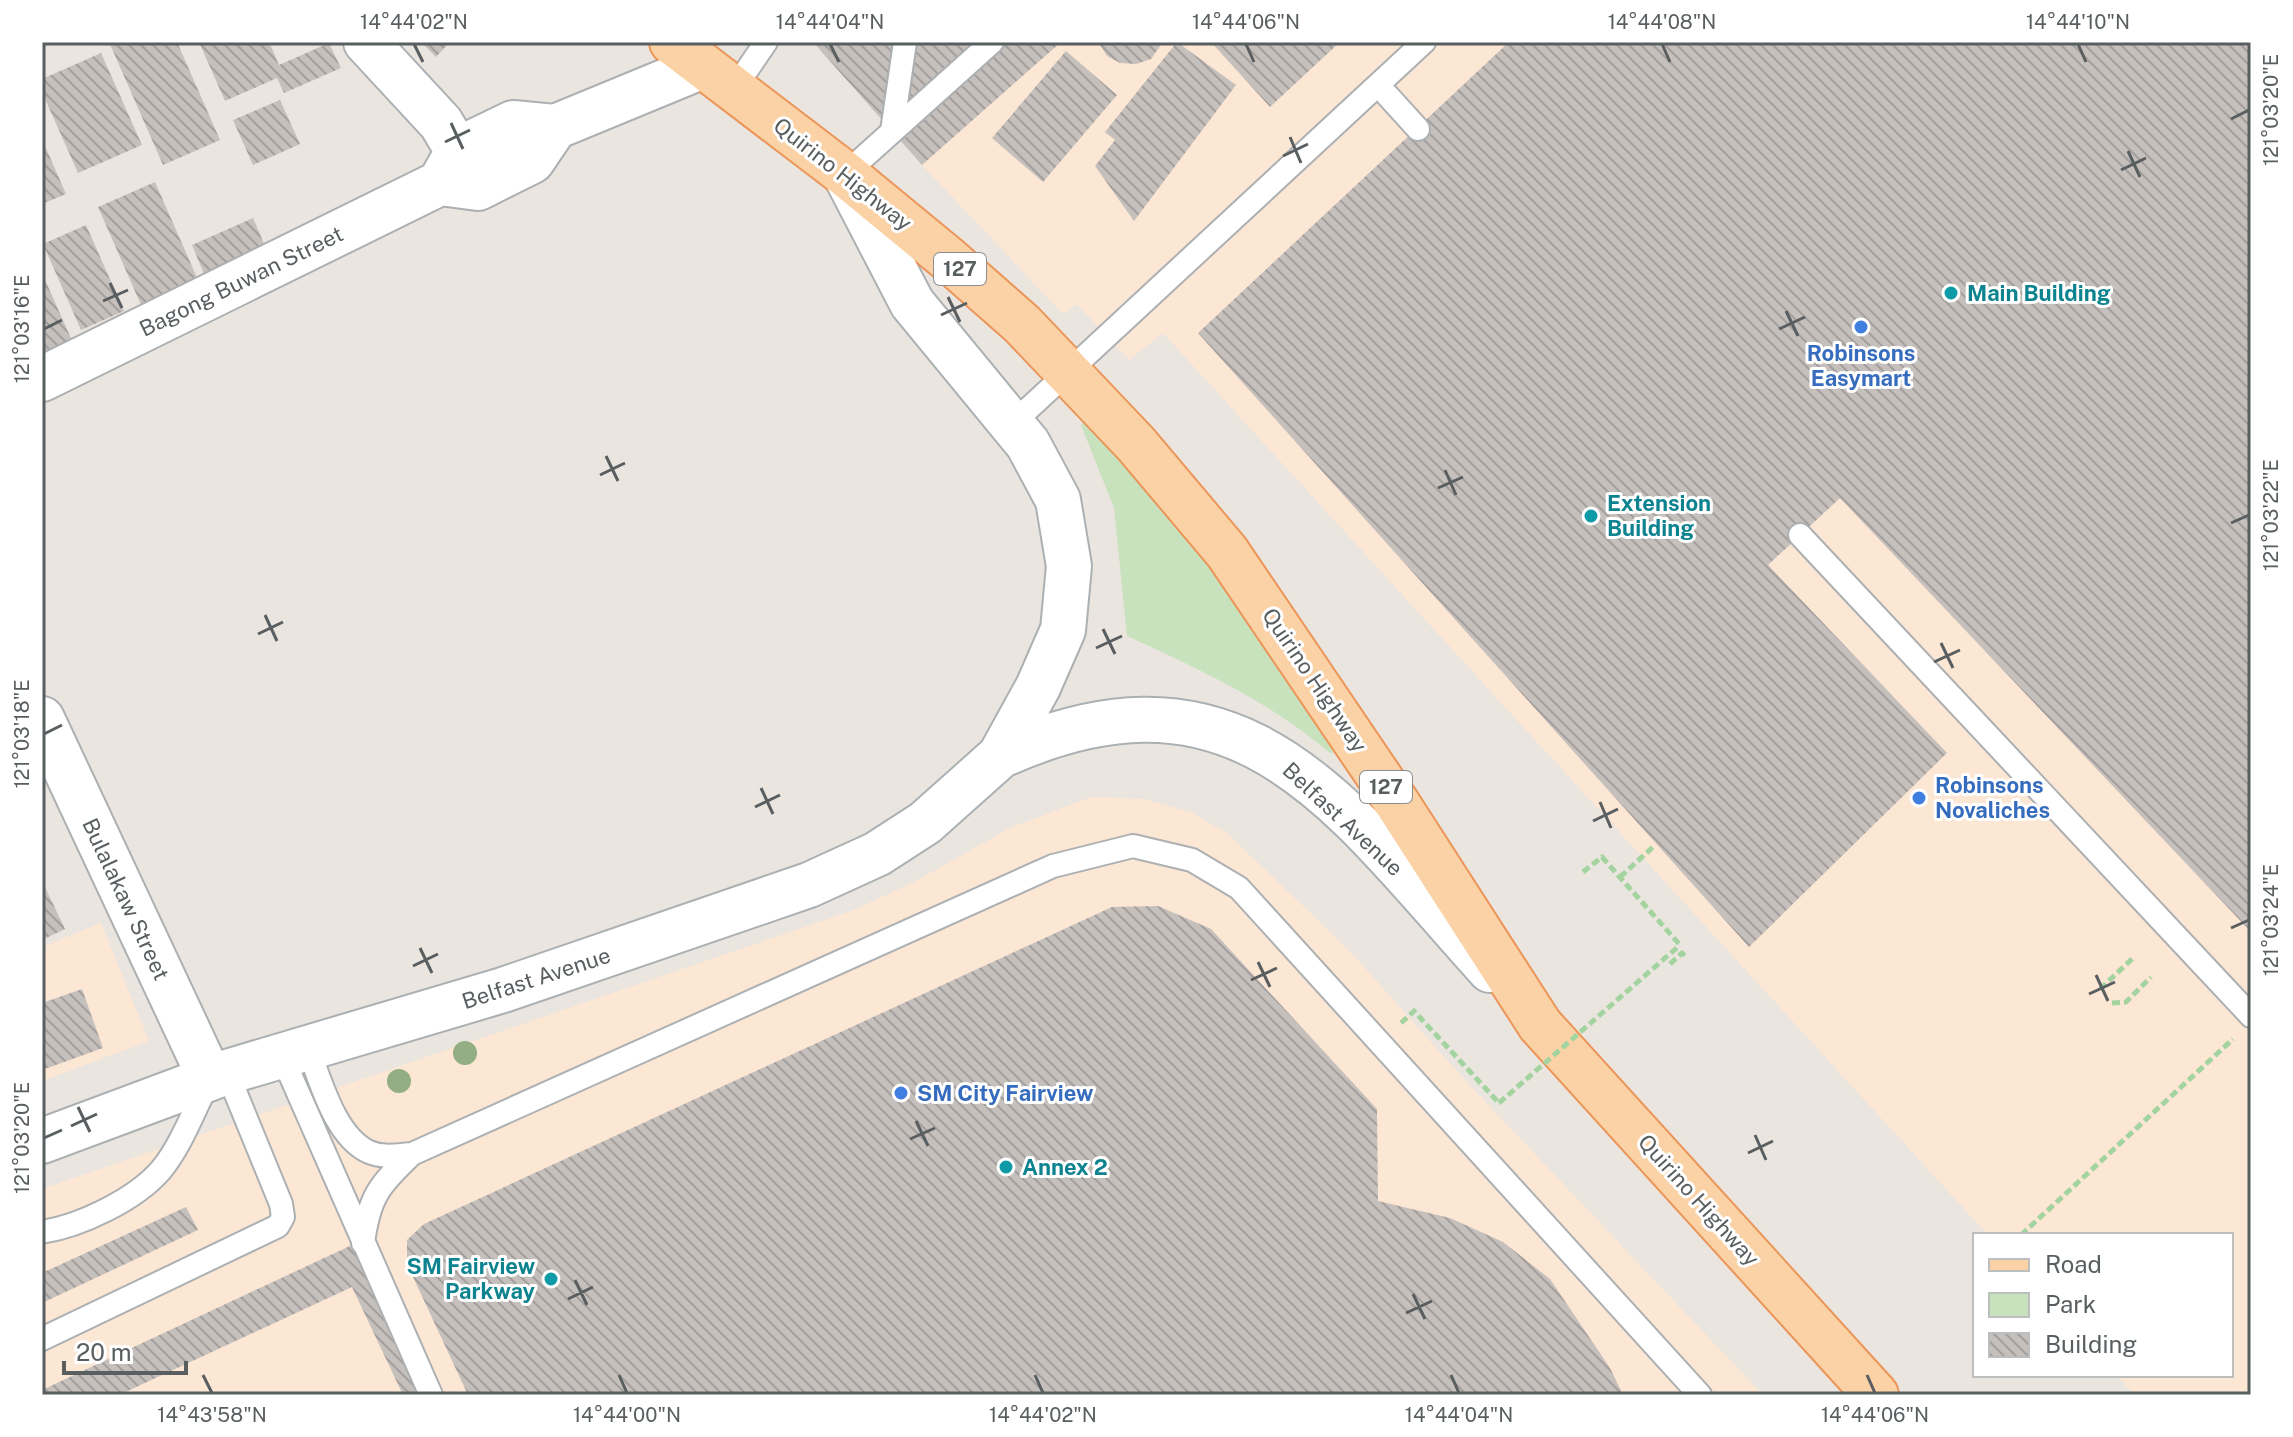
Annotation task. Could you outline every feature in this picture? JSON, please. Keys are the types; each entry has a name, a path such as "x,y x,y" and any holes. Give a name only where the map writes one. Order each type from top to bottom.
{"main road":[{"path":"366,42 430,111 459,173"},
{"name":"Bagong Buwan Street","path":"42,379 459,173 532,161 555,127 703,66"},
{"name":"Quirino Highway","path":"703,66 845,174 985,292 1069,371 1227,552 1397,803 1540,1025 1876,1395"},
{"name":"Belfast Avenue","path":"42,1141 219,1075 294,1050 503,990 809,885 877,854 925,823 1000,756 1038,687 1063,630 1069,566 1058,500 1046,471 1012,424 912,303 885,245 845,174"},
{"name":"Belfast Avenue","path":"1000,756 1075,727 1140,718 1203,724 1260,746 1291,767 1352,821 1540,1025"},
{"name":"Bulalakaw Street","path":"47,743 219,1075"}],"lane":[{"path":"703,66 766,42"},
{"path":"892,131 905,42"},
{"path":"845,174 992,42"},
{"path":"1012,424 1424,42"},
{"path":"1378,85 1418,129"},
{"path":"1800,535 2246,1024"},
{"path":"363,1243 372,1198 380,1184 412,1154 1053,866 1133,846 1192,860 1239,888 1700,1395"},
{"path":"294,1050 352,1138 367,1151 384,1156 412,1154"},
{"path":"294,1050 363,1243 431,1395"},
{"path":"42,1232 63,1229 116,1205 161,1170 219,1075"},
{"path":"42,1339 278,1226 283,1217 281,1204 219,1075"}],"path":[{"path":"1620,877 1653,847"},
{"path":"1414,1011 1499,1103 1680,945 1602,857 1583,872"},
{"path":"1670,964 1682,953 1687,958"},
{"path":"2100,989 2133,958"},
{"path":"2112,1003 2126,1002 2151,977"},
{"path":"2023,1233 2246,1024"}],"shaded area":[{"name":"Robinsons Novaliches","path":"813,42 2251,42 2251,1395 2135,1395 2118,1377 2233,1377 2233,1233 1986,1233 1163,333 1129,360 1077,304 1063,314 922,165"},
{"name":"SM City Fairview","path":"1091,797 1143,799 1191,812 1227,833 1348,949 1463,1078 1763,1395 42,1395 42,1189 854,910 916,881 1010,828"},
{"path":"101,923 149,1041 42,1081 42,947"}],"green space":[{"path":"1093,417 1222,566 1338,752 1330,753 1282,717 1233,687 1127,636 1114,508 1081,425"}],"building":[{"path":"109,42 177,42 220,140 163,165"},
{"path":"199,42 269,42 279,65 329,43 341,68 284,93 277,78 225,101"},
{"path":"421,42 450,42 436,57"},
{"path":"813,42 1061,42 922,165"},
{"path":"1098,42 1163,42 1151,59 1136,64 1120,63 1107,56"},
{"path":"1177,42 1236,85 1134,221 1095,166 1115,140 1105,132"},
{"path":"1211,42 1340,42 1270,107"},
{"name":"Robinsons Novaliches","path":"1509,42 2251,42 2251,932 1840,498 1768,565 1947,753 1749,947 1198,333"},
{"path":"1066,51 1117,95 1043,182 992,138"},
{"path":"101,53 142,145 78,173 42,92 42,79"},
{"path":"280,100 300,144 253,165 233,120"},
{"path":"42,139 66,194 42,204"},
{"path":"155,182 202,289 145,314 98,207"},
{"path":"253,218 265,246 204,274 192,245"},
{"path":"86,225 124,311 81,330 43,244"},
{"path":"42,273 74,345 42,359"},
{"path":"42,881 65,929 42,940"},
{"name":"Annex 2","path":"1158,906 1211,929 1377,1109 1378,1201 1450,1218 1503,1242 1550,1279 1610,1368 1623,1395 468,1395 407,1264 407,1240 424,1224 1112,907"},
{"path":"82,989 103,1048 42,1070 42,1003"},
{"path":"186,1207 198,1230 42,1303 42,1273"},
{"path":"354,1244 420,1395 403,1395 352,1287 119,1395 42,1395 42,1390"}],"place":[{"name":"Main Building","path":"1951,293"},
{"name":"Robinsons Easymart","path":"1861,327"},
{"name":"Extension Building","path":"1591,516"},
{"name":"Robinsons Novaliches","path":"1919,798"},
{"name":"SM City Fairview","path":"901,1093"},
{"name":"Annex 2","path":"1006,1167"},
{"name":"SM Fairview Parkway","path":"551,1279"}]}
